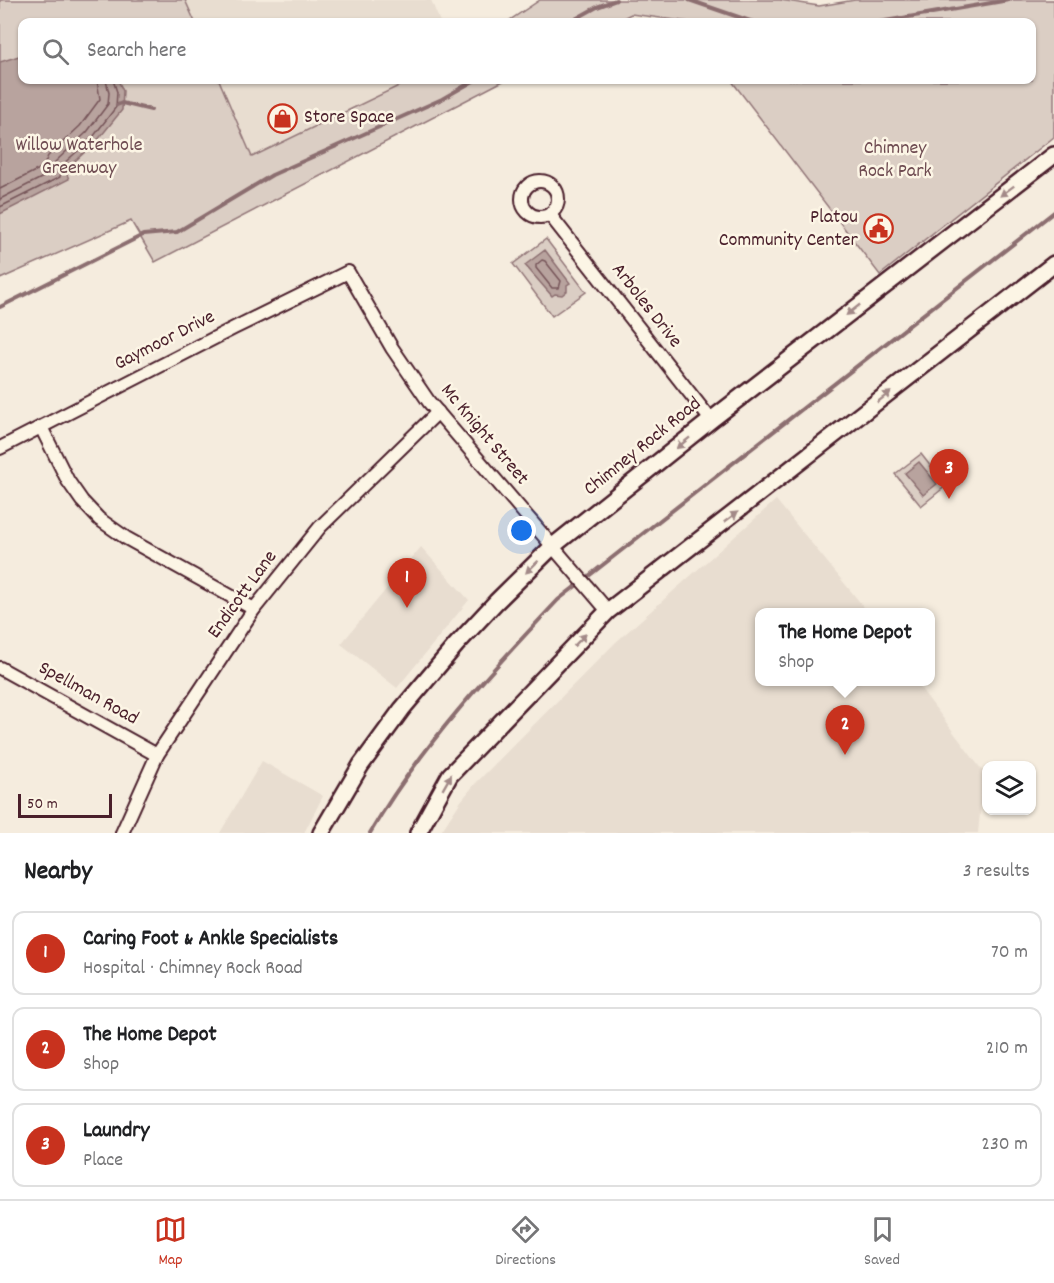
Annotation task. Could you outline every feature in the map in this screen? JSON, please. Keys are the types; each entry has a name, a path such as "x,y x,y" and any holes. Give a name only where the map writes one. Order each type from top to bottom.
{"main road":[{"name":"Chimney Rock Road","path":"321,833 361,765 402,709 456,645 553,546 711,420 1054,155"},
{"path":"418,833 450,775 608,611 1054,264"}],"street":[{"name":"Arboles Drive","path":"550,215 711,420"},
{"name":"Mc Knight Street","path":"348,272 392,348 438,412 566,559 608,611"},
{"name":"Gaymoor Drive","path":"0,448 348,272"},
{"name":"Endicott Lane","path":"122,833 157,755 254,609 320,527 438,412"},
{"path":"41,427 68,481 99,519 126,538 254,609"},
{"name":"Spellman Road","path":"0,668 157,755"}],"shaded area":[{"path":"185,0 431,0 438,18 193,18"},
{"name":"Store Space","path":"221,84 403,84 252,157"},
{"path":"776,500 865,608 755,608 755,686 919,686 982,770 978,833 440,833 475,784 616,642"},
{"path":"421,547 469,600 397,688 341,644"},
{"path":"262,761 323,796 304,833 220,833"}],"green space":[{"name":"Willow Waterhole Greenway","path":"0,0 185,0 193,18 18,18 18,84 221,84 252,157 403,84 497,84 155,262 131,221 0,279"},
{"name":"Chimney Rock Park","path":"540,0 780,0 819,6 855,0 1054,0 1054,137 880,275 734,84 1036,84 1036,18 660,18 631,14 623,18 513,18"},
{"path":"546,239 586,292 552,316 513,264"},
{"path":"921,454 946,486 921,506 895,474"}],"water":[{"path":"18,56 18,84 120,84 123,91 122,110 97,141 65,170 69,179 0,214 0,62"},
{"path":"545,250 570,283 567,285 567,291 562,295 552,296 525,265"},
{"path":"919,462 937,484 923,495 905,473"}],"waterway":[{"path":"577,18 616,0"},
{"path":"689,0 741,18"},
{"path":"903,18 1009,0"},
{"path":"0,307 143,235 177,232 272,175 442,99 468,84"},
{"path":"117,105 122,103 151,110"},
{"path":"370,833 411,770 457,711 558,600 1054,212"}],"place":[{"name":"Store Space","path":"283,118"},
{"name":"Platou Community Center","path":"879,229"},
{"name":"Laundry","path":"949,499"},
{"name":"Caring Foot & Ankle Specialists","path":"407,608"},
{"name":"The Home Depot","path":"845,755"}]}
